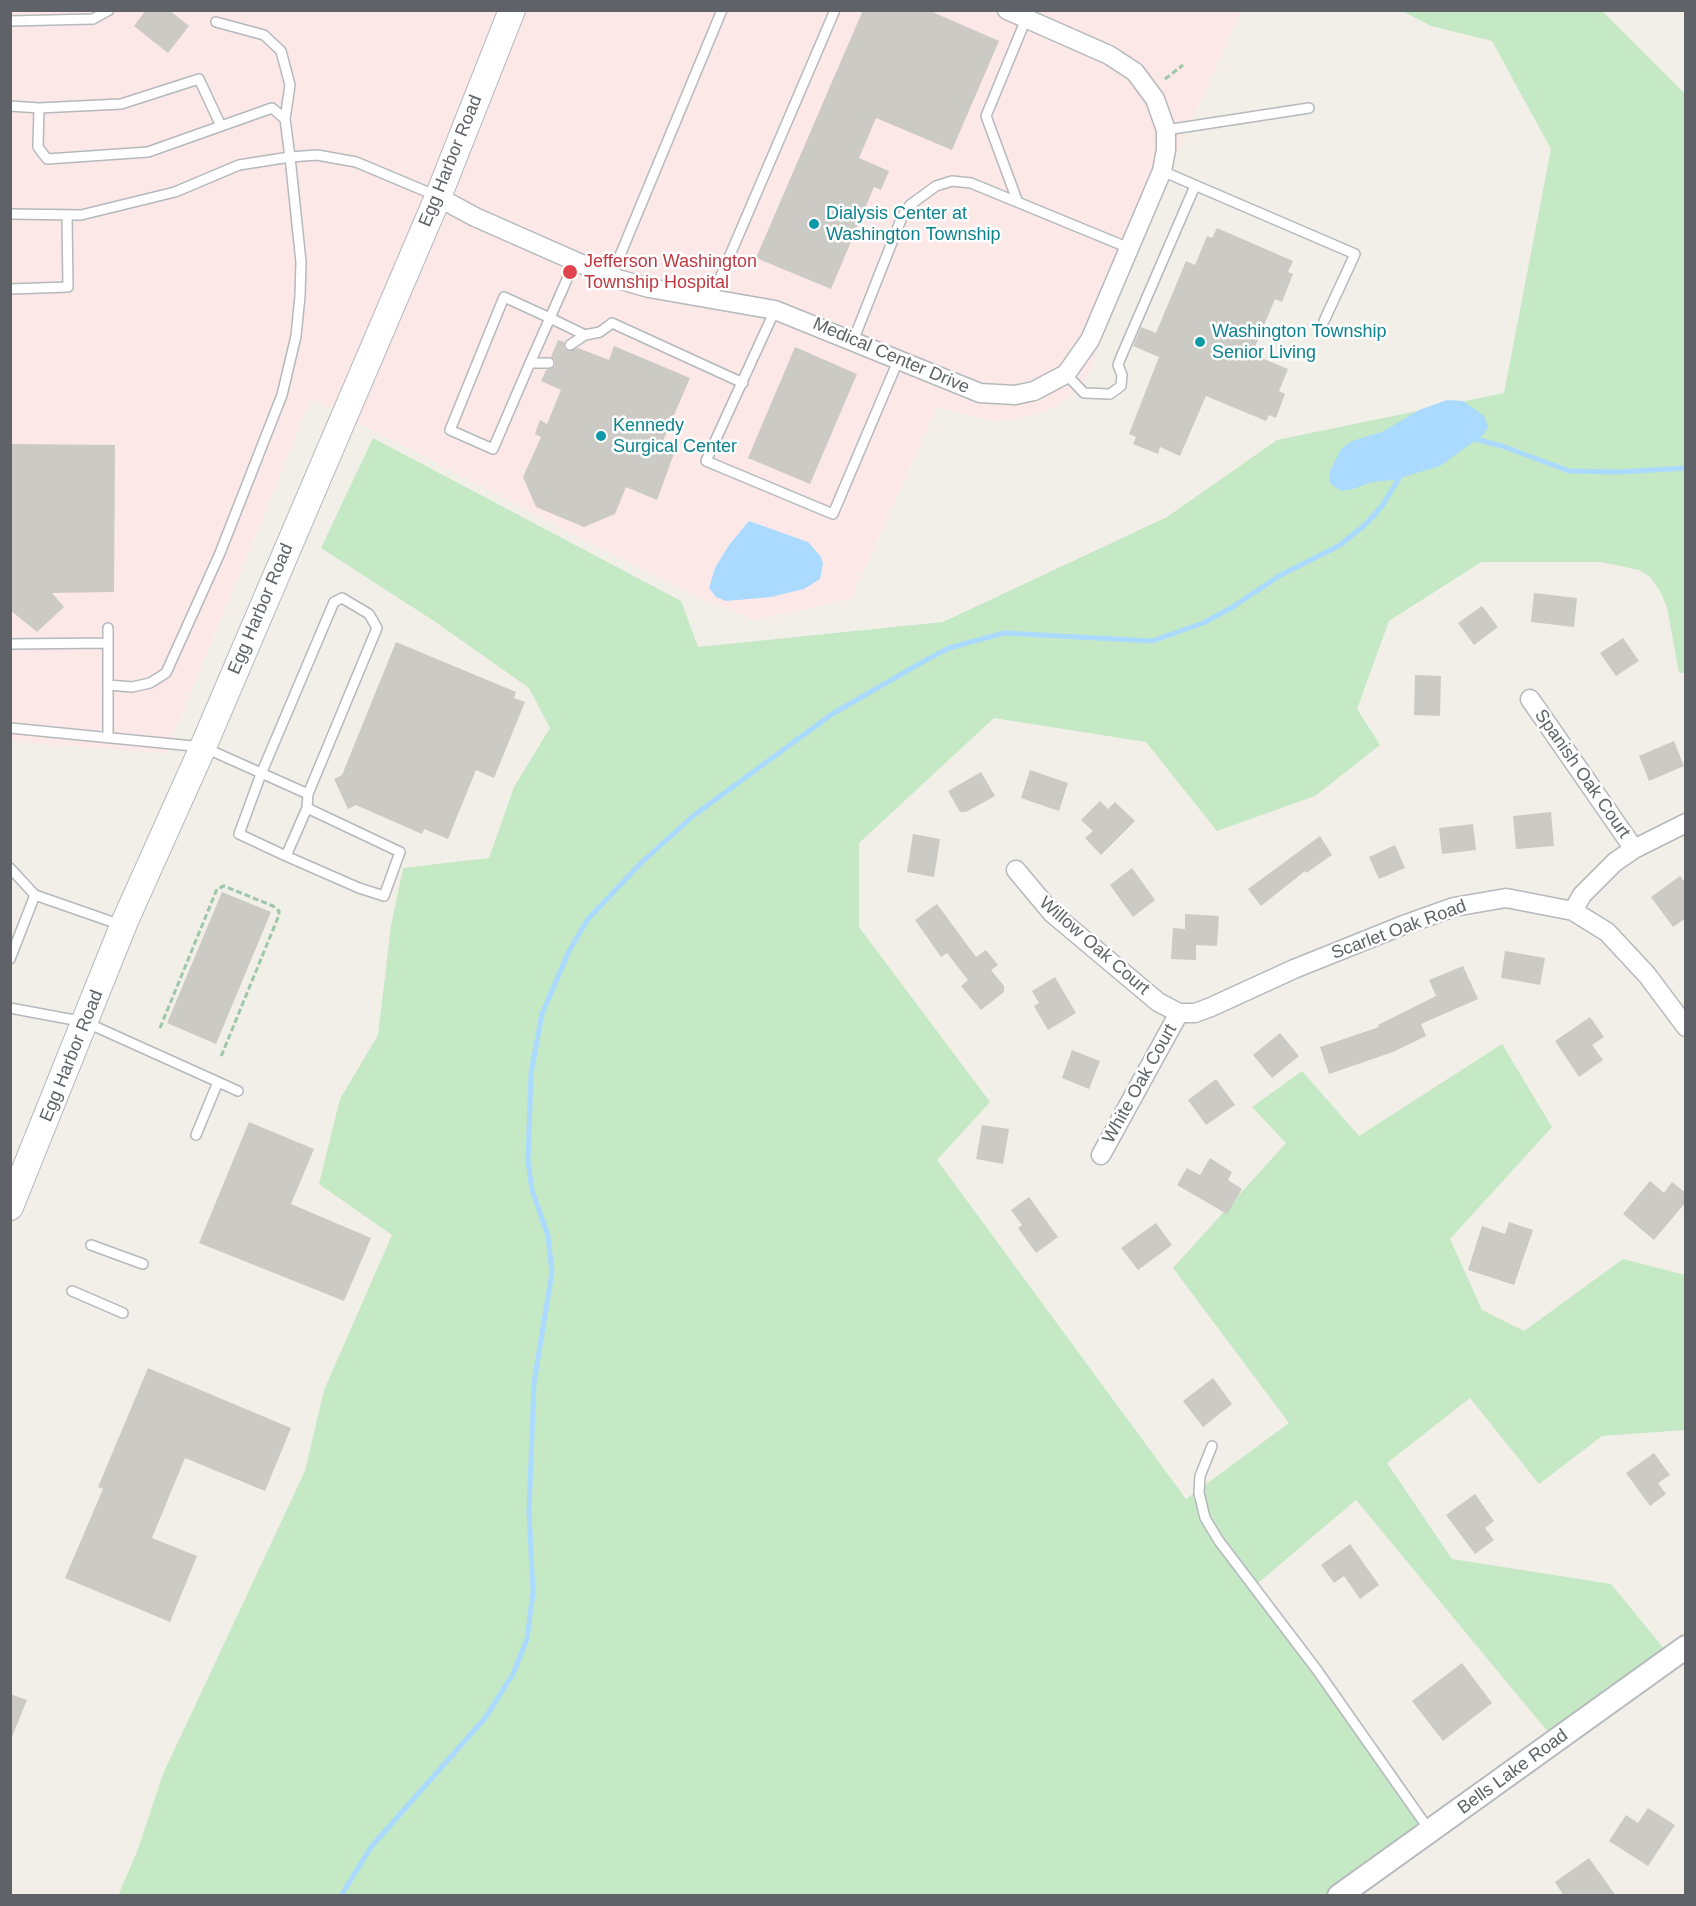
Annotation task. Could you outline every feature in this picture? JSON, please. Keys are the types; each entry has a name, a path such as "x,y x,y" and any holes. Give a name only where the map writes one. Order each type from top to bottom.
{"main road":[{"name":"Egg Harbor Road","path":"10,1207 123,926 438,196 512,10"}],"street":[{"name":"Medical Center Drive","path":"438,196 475,217 611,277 649,288 712,297 775,310 962,387 997,396 1034,392 1066,374 1090,340 1162,171 1166,150 1166,130 1155,99 1135,72 1109,55 1007,10"},
{"name":"Spanish Oak Court","path":"1530,699 1634,849"},
{"path":"1573,910 1597,878 1634,849 1686,823"},
{"name":"Willow Oak Court","path":"1016,870 1052,913 1158,1002 1179,1013"},
{"name":"Scarlet Oak Road","path":"1179,1013 1195,1013 1211,1007 1294,969 1454,907 1506,898 1573,910 1607,932 1626,950 1686,1027"},
{"name":"White Oak Court","path":"1101,1155 1179,1013"},
{"name":"Bells Lake Road","path":"1339,1896 1686,1647"}],"lane":[{"path":"10,21 93,19 109,10"},
{"path":"611,277 722,10"},
{"path":"712,297 835,10"},
{"path":"1017,200 986,116 1026,19"},
{"path":"108,685 132,687 150,683 166,673 224,543 282,395 296,336 301,262 285,119 290,86 281,51 264,35 216,22"},
{"path":"10,106 39,108 121,104 199,79 221,126"},
{"path":"39,108 38,147 47,159 148,152 272,108 285,119"},
{"path":"1166,130 1309,108"},
{"path":"10,214 81,215 135,204 175,192 239,165 290,157 317,156 356,162 438,196"},
{"path":"1162,171 1355,254 1324,321"},
{"path":"853,341 902,217 910,205 936,186 952,181 971,183 1129,248"},
{"path":"1066,374 1084,393 1110,394 1121,386 1122,375 1118,365 1121,357 1196,186"},
{"path":"10,289 68,287 67,215"},
{"path":"574,261 550,318 493,449 450,430 504,297 550,318 585,335"},
{"path":"775,310 706,461 833,514 898,361"},
{"path":"570,345 585,335 600,332 612,323 743,383"},
{"path":"530,363 549,363"},
{"path":"286,856 307,808 308,794 377,628 369,614 349,599 342,598 334,602 261,774 239,834 286,856 384,896 400,852 307,808"},
{"path":"108,628 108,737"},
{"path":"10,644 108,642"},
{"path":"10,728 202,747 308,794"},
{"path":"10,868 35,895 123,926"},
{"path":"10,959 35,895"},
{"path":"10,1008 85,1022 238,1091"},
{"path":"196,1135 218,1082"},
{"path":"91,1245 143,1264"},
{"path":"72,1291 123,1313"},
{"path":"1212,1446 1200,1476 1199,1493 1205,1518 1219,1541 1317,1670 1430,1831"}],"path":[{"path":"1165,80 1183,65"},
{"path":"160,1028 217,889 224,886 273,906 279,911 279,915 220,1059"}],"shaded area":[{"name":"Jefferson Washington Township Hospital","path":"10,11 1241,11 1175,159 1083,386 1051,409 1020,418 992,421 937,407 851,599 755,620 691,594 311,399 166,753 11,742"}],"green space":[{"path":"1402,11 1602,11 1685,94 1685,673 1679,673 1667,607 1660,591 1650,577 1639,570 1601,562 1481,562 1389,621 1357,709 1380,745 1315,796 1217,831 1146,742 994,718 859,843 859,927 990,1102 937,1160 1186,1499 1289,1423 1173,1268 1286,1143 1252,1107 1302,1071 1359,1136 1502,1044 1552,1127 1450,1239 1482,1310 1524,1331 1623,1259 1685,1275 1685,1430 1602,1436 1539,1484 1470,1398 1387,1463 1452,1559 1611,1584 1666,1651 1553,1738 1356,1500 1252,1588 1429,1829 1340,1895 118,1896 138,1849 163,1774 305,1471 324,1390 392,1235 319,1184 340,1099 378,1035 391,926 403,868 489,858 514,787 550,728 529,688 434,621 321,548 373,438 681,601 698,647 943,622 1167,517 1277,440 1504,393 1551,149 1492,41 1431,26"}],"water":[{"path":"1447,400 1463,401 1484,416 1488,427 1484,434 1440,466 1393,480 1372,482 1341,491 1330,483 1329,473 1341,449 1352,441 1382,432 1419,410"},
{"path":"749,521 808,542 821,557 823,564 820,579 804,589 771,597 726,601 716,597 709,588 715,568 729,545"}],"building":[{"path":"146,10 169,10 189,26 168,53 134,26"},
{"path":"863,10 928,10 999,41 952,150 876,118 859,158 889,171 881,190 874,187 831,289 756,258"},
{"name":"Washington Township Senior Living","path":"1217,228 1293,261 1288,272 1293,274 1282,302 1275,299 1252,354 1288,369 1279,391 1285,394 1276,418 1269,415 1266,421 1206,396 1180,456 1160,447 1158,454 1133,444 1136,437 1129,434 1159,357 1133,346 1141,327 1156,333 1186,261 1195,265 1207,236 1212,238"},
{"name":"Kennedy Surgical Center","path":"558,340 564,342 564,348 568,351 578,348 609,360 614,346 690,378 662,443 676,448 657,500 626,487 615,514 584,527 536,507 523,477 541,437 535,434 540,420 547,424 561,390 541,381 546,370 555,366 555,360 551,357"},
{"path":"795,347 857,374 810,484 748,458"},
{"path":"10,444 115,445 114,592 52,593 64,607 37,632 10,610"},
{"path":"1534,593 1577,598 1574,627 1531,622"},
{"path":"1482,606 1498,627 1474,645 1458,623"},
{"path":"1623,638 1639,661 1616,676 1600,653"},
{"path":"396,642 516,692 514,698 525,702 494,778 476,770 448,839 424,829 422,834 356,805 348,809 334,779 342,775"},
{"path":"1415,675 1441,676 1440,716 1414,715"},
{"path":"1674,741 1684,766 1649,781 1639,756"},
{"path":"1030,770 1068,783 1059,811 1021,798"},
{"path":"981,772 995,796 966,812 960,812 948,791"},
{"path":"1100,801 1108,809 1115,802 1135,821 1101,855 1085,838 1093,831 1081,820"},
{"path":"1551,812 1554,846 1516,849 1513,816"},
{"path":"1473,824 1476,850 1442,854 1439,828"},
{"path":"913,834 940,839 934,877 907,872"},
{"path":"1320,836 1332,855 1306,873 1305,871 1261,906 1248,889"},
{"path":"1395,845 1405,868 1379,879 1369,857"},
{"path":"1132,868 1155,900 1133,917 1110,885"},
{"path":"1680,876 1686,884 1686,918 1673,927 1651,897"},
{"path":"222,892 271,912 216,1044 167,1023"},
{"path":"937,904 976,957 986,950 998,965 991,970 1004,986 1004,992 981,1010 961,986 968,980 947,953 941,957 915,920"},
{"path":"1185,914 1219,916 1217,946 1196,945 1196,960 1171,959 1173,928 1185,929"},
{"path":"1505,951 1545,958 1540,985 1501,978"},
{"path":"1463,966 1478,999 1421,1024 1426,1036 1393,1052 1329,1074 1320,1047 1379,1027 1378,1025 1436,996 1429,980"},
{"path":"1055,977 1076,1013 1048,1030 1034,1006 1039,1003 1032,991"},
{"path":"1590,1017 1604,1037 1592,1045 1603,1060 1579,1077 1555,1041"},
{"path":"1280,1033 1299,1056 1272,1078 1253,1055"},
{"path":"1072,1050 1100,1061 1089,1089 1062,1078"},
{"path":"1216,1079 1235,1105 1206,1125 1188,1100"},
{"path":"249,1122 314,1149 291,1204 371,1238 344,1301 199,1243"},
{"path":"982,1125 1009,1129 1003,1164 976,1159"},
{"path":"1210,1158 1232,1172 1228,1180 1242,1189 1227,1214 1177,1185 1187,1168 1200,1175"},
{"path":"1650,1181 1664,1193 1672,1182 1686,1193 1686,1202 1654,1240 1623,1214"},
{"path":"1029,1197 1058,1237 1036,1253 1018,1228 1022,1225 1011,1210"},
{"path":"1509,1222 1533,1230 1514,1285 1468,1270 1482,1226 1505,1234"},
{"path":"1156,1223 1172,1245 1138,1270 1121,1248"},
{"path":"148,1368 291,1428 265,1491 185,1458 152,1538 197,1556 170,1622 65,1578 103,1489 98,1487"},
{"path":"1213,1378 1232,1404 1203,1427 1183,1401"},
{"path":"1654,1453 1670,1475 1658,1483 1666,1494 1650,1506 1626,1473"},
{"path":"1475,1494 1494,1521 1485,1528 1494,1540 1475,1554 1446,1515"},
{"path":"1350,1544 1379,1585 1360,1599 1344,1576 1334,1583 1321,1565"},
{"path":"1462,1663 1492,1703 1443,1741 1412,1701"},
{"path":"10,1694 27,1700 11,1739 10,1739"},
{"path":"1648,1808 1675,1825 1648,1866 1609,1841 1626,1815 1638,1823"},
{"path":"1589,1858 1616,1896 1564,1896 1555,1882"}],"waterway":[{"path":"1471,438 1502,446 1569,471 1619,472 1686,468"},
{"path":"341,1896 371,1847 485,1718 513,1674 527,1639 533,1592 529,1511 534,1383 552,1272 548,1236 532,1190 528,1161 531,1073 542,1014 569,951 588,919 642,862 693,816 832,714 926,660 949,648 1004,633 1152,641 1203,623 1231,608 1279,576 1340,545 1366,524 1382,506 1402,473"}],"place":[{"name":"Dialysis Center at Washington Township","path":"814,224"},
{"name":"Jefferson Washington Township Hospital","path":"570,272"},
{"name":"Washington Township Senior Living","path":"1200,342"},
{"name":"Kennedy Surgical Center","path":"601,436"}]}
